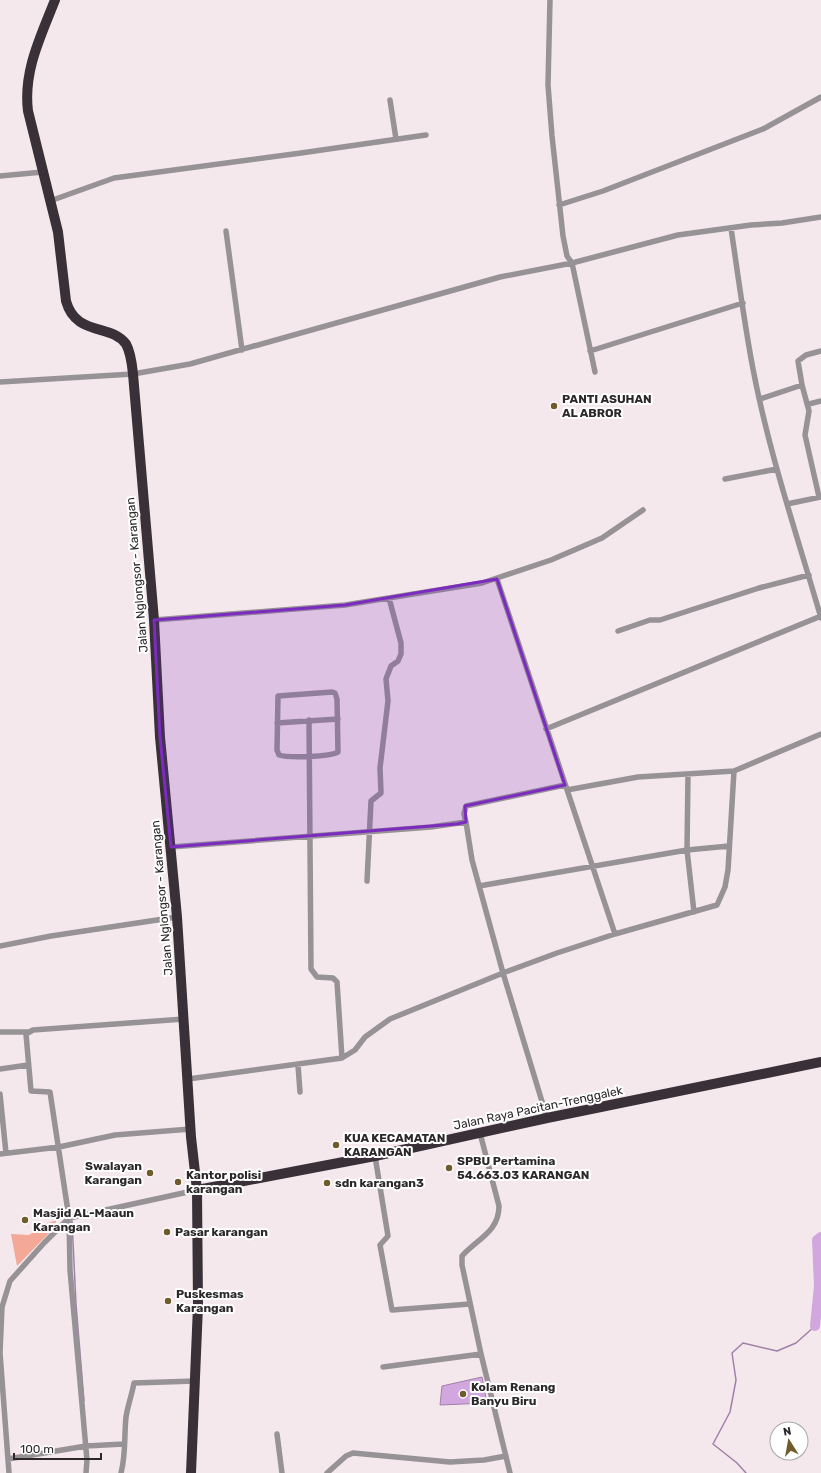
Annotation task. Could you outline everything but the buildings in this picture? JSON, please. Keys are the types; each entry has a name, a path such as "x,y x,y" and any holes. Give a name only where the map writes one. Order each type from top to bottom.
{"highway":[{"name":"Jalan Nglongsor - Karangan","path":"55,0 33,57 26,86 28,111 58,232 69,310 75,318 84,324 119,338 130,352 133,374 154,620 160,737 177,917 191,1129 197,1190 198,1306 195,1381"},
{"name":"Jalan Raya Pacitan-Trenggalek","path":"197,1190 375,1156 480,1132 821,1062"},
{"path":"191,1473 195,1381"}],"street":[{"path":"550,0 548,85 559,205 567,256 572,263 595,372"},
{"path":"559,205 603,191 762,129 821,97"},
{"path":"390,100 396,139"},
{"path":"51,204 114,178 426,135"},
{"path":"0,176 44,172"},
{"path":"0,382 133,374 190,364 500,277 572,263 678,235 731,228 782,224 821,217"},
{"path":"546,729 821,617 777,469 760,399 742,303 731,228"},
{"path":"226,232 242,350"},
{"path":"590,351 742,303"},
{"path":"787,504 820,497 805,435 809,404 802,385 798,361 806,355 821,351"},
{"path":"760,399 802,385"},
{"path":"809,404 821,401"},
{"path":"725,479 777,469"},
{"path":"154,620 345,606 482,583 551,560 602,538 643,510"},
{"path":"618,631 652,620 660,620 759,588 809,575"},
{"path":"497,579 615,934"},
{"path":"367,881 371,801 381,793 380,768 388,701 386,679 392,666 398,661 401,654 401,644 389,598"},
{"path":"328,692 336,696 338,719 338,752 333,754 279,755 277,750 278,696 328,692"},
{"path":"277,722 338,719"},
{"path":"309,720 311,969 317,977 327,976 333,978 337,982 342,1058"},
{"path":"547,1118 502,974 472,860 464,814 466,806 638,776 734,771 821,734"},
{"path":"188,1079 342,1058 355,1050 365,1037 390,1019 557,953 615,934 717,905 722,898 728,870 734,771"},
{"path":"688,774 687,850 694,912"},
{"path":"171,847 431,827 466,822"},
{"path":"479,886 594,868 687,850 729,846"},
{"path":"0,946 51,936 177,917"},
{"path":"0,1032 28,1032 33,1030 184,1019"},
{"path":"28,1032 26,1037 31,1091 50,1092 70,1218 70,1270 87,1446 86,1473"},
{"path":"0,1069 28,1065"},
{"path":"298,1065 300,1092"},
{"path":"0,1094 3,1153 59,1147 115,1135 191,1129"},
{"path":"480,1132 499,1206 499,1214 497,1221 486,1235 462,1256 462,1265 481,1354 510,1473"},
{"path":"375,1156 388,1236 380,1245 392,1310 470,1304"},
{"path":"9,1473 0,1353 2,1308 7,1289 15,1275 44,1243 70,1218 197,1190"},
{"path":"383,1367 481,1354"},
{"path":"121,1473 125,1462 124,1444 126,1416 134,1383 195,1381"},
{"path":"277,1434 282,1473"},
{"path":"8,1459 87,1446 124,1444"},
{"path":"327,1473 335,1468 346,1456 353,1453 450,1462 506,1456"}],"highlighted area":[{"path":"497,579 565,785 465,806 466,822 457,824 171,847 160,737 154,620 345,605"}],"shaded area":[{"path":"57,1220 51,1231 17,1266 11,1234 29,1235 45,1224"},
{"name":"Kolam Renang Banyu Biru","path":"482,1377 487,1403 440,1405 442,1386"}],"waterway":[{"path":"72,1221 76,1304 84,1401"},
{"path":"815,1326 819,1286 817,1240 821,1237"},
{"path":"746,1473 737,1463 713,1444 730,1412 736,1380 732,1353 743,1343 777,1351 796,1343 815,1326"}],"place":[{"name":"PANTI ASUHAN AL ABROR","path":"554,406"},
{"name":"KUA KECAMATAN KARANGAN","path":"336,1145"},
{"name":"SPBU Pertamina 54.663.03 KARANGAN","path":"449,1168"},
{"name":"Swalayan Karangan","path":"150,1173"},
{"name":"Kantor polisi karangan","path":"178,1182"},
{"name":"sdn karangan3","path":"327,1183"},
{"name":"Masjid AL-Maaun Karangan","path":"25,1220"},
{"name":"Pasar karangan","path":"167,1232"},
{"name":"Puskesmas Karangan","path":"168,1301"},
{"name":"Kolam Renang Banyu Biru","path":"463,1394"}]}
